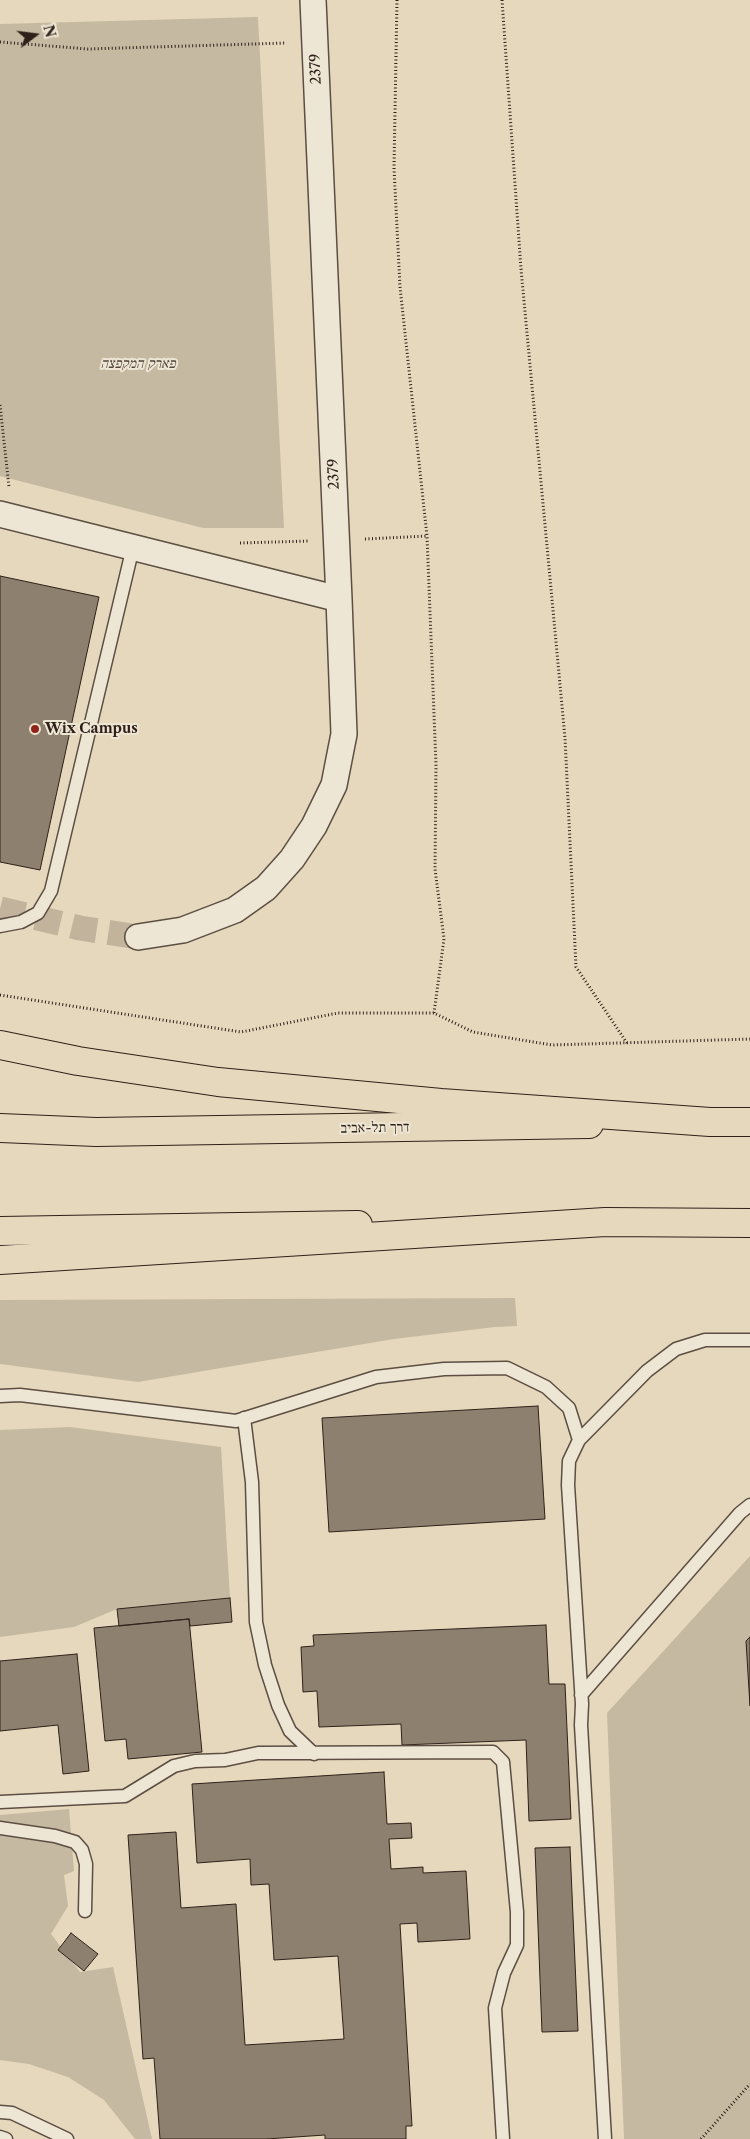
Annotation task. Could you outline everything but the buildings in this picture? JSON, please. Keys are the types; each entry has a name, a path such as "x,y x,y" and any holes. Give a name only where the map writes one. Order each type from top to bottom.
{"highway":[{"path":"0,1045 78,1061 218,1082 442,1103 710,1122"},
{"name":"דרך תל-אביב","path":"0,1128 96,1132 750,1122"},
{"path":"0,1134 96,1132"},
{"path":"0,1260 605,1222"},
{"path":"0,1231 605,1222 750,1223"}],"street":[{"name":"2379","path":"138,937 183,930 235,910 266,888 292,859 314,826 334,785 344,734 313,0"},
{"path":"5,505 133,547 339,599"}],"lane":[{"path":"0,926 21,922 38,913 51,891 133,547"},
{"path":"605,2139 568,1484 569,1461 579,1440 647,1372 676,1349 705,1340 750,1340"},
{"path":"0,1396 20,1395 236,1421 376,1377 444,1369 507,1368 546,1387 569,1408 579,1440"},
{"path":"244,1418 252,1482 256,1622 263,1657 278,1705 290,1731 314,1754"},
{"path":"581,1695 740,1513 750,1505"},
{"path":"0,1802 125,1796 174,1766 195,1761 225,1760 258,1753 493,1752 503,1762 517,1928 517,1945 504,1973 495,2008 503,2139"},
{"path":"0,1828 55,1836 75,1842 82,1850 86,1864 85,1911"},
{"path":"0,2112 12,2113 67,2139"},
{"path":"0,2137 6,2139"}],"path":[{"path":"397,0 394,168 400,277 427,536 436,765 435,868 444,939 434,1013"},
{"path":"502,0 521,269 564,738 576,967 627,1043"},
{"path":"0,42 88,49 314,42"},
{"path":"0,406 5,505"},
{"path":"239,543 427,536"},
{"path":"0,996 241,1032 338,1013 434,1013 472,1032 552,1045 750,1039"},
{"path":"701,2139 750,2084"}],"green space":[{"name":"פארק המקפצה","path":"258,17 284,528 203,528 0,476 0,24"},
{"path":"515,1298 517,1326 394,1339 138,1382 0,1364 0,1300"},
{"path":"70,1427 221,1447 230,1598 117,1609 74,1627 0,1637 0,1430"},
{"path":"750,1556 750,1637 746,1641 750,1706 750,2139 624,2139 607,1713"},
{"path":"69,1809 74,1871 64,1875 68,1906 51,1934 80,1972 113,1967 152,2139 135,2139 104,2100 68,2077 29,2064 0,2060 0,1815"}],"tunnel":[{"path":"0,909 80,928 138,937"}],"place":[{"name":"Wix Campus","path":"35,729"}]}
